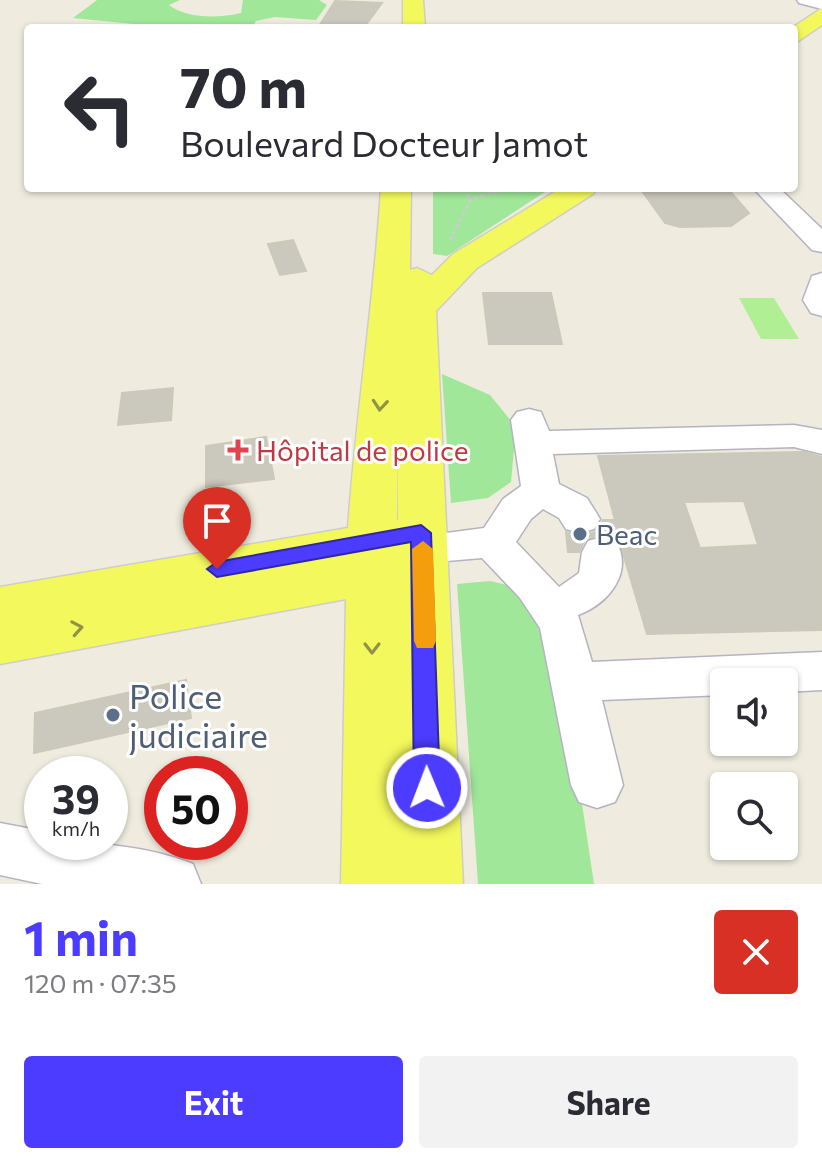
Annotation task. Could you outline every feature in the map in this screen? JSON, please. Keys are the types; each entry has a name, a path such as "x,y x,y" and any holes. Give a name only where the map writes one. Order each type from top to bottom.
{"main road":[{"path":"400,0 401,24"},
{"path":"413,0 414,24"},
{"path":"798,34 822,14"},
{"path":"396,192 392,299 385,350 429,884"},
{"path":"375,884 403,552 417,306 415,192"},
{"path":"385,350 417,306 465,261 576,192"},
{"path":"0,608 403,552"},
{"path":"0,642 403,552"}],"street":[{"path":"805,0 822,4"},
{"path":"769,192 822,244"},
{"path":"822,282 818,300 822,307"},
{"path":"541,491 531,430 779,436 822,442"},
{"path":"496,542 517,509 541,491"},
{"path":"541,491 573,508 591,536 603,565 596,585 575,602 551,606"},
{"path":"403,552 496,542"},
{"path":"496,542 501,555 551,606 561,624 597,785"},
{"path":"574,682 822,671"},
{"path":"0,849 173,884"}],"path":[{"path":"466,192 471,199"},
{"path":"448,245 471,199 496,192"}],"green space":[{"path":"97,0 180,0 169,5 185,13 213,16 241,13 243,0 319,0 327,5 316,20 275,17 254,24 134,24 73,18"},
{"path":"433,192 545,192 447,256 433,254"},
{"path":"739,298 774,298 799,339 761,339"},
{"path":"442,374 490,395 516,427 511,482 488,498 451,503"},
{"path":"490,581 511,586 536,621 553,676 581,797 594,884 478,884 457,584"}],"building":[{"path":"335,1 382,3 366,24 321,24"},
{"path":"643,192 731,192 749,213 731,226 680,227 665,223"},
{"path":"293,240 306,271 280,275 268,244"},
{"path":"483,293 551,293 562,344 489,344"},
{"path":"173,388 171,420 118,425 122,393"},
{"path":"266,437 274,479 206,487 206,446"},
{"path":"803,452 822,457 822,630 647,634 619,540 601,534 585,540 579,552 568,552 566,532 581,536 595,532 603,520 615,520 598,456","holes":["744,501 758,545 700,548 684,502"]},
{"name":"Police judiciaire","path":"186,680 191,718 34,753 35,713"}],"slow traffic":[{"path":"423,549 425,641"}],"place":[{"name":"Hôpital de police","path":"238,450"},
{"name":"Beac","path":"580,534"},
{"name":"Police judiciaire","path":"113,715"}],"route":[{"path":"217,569 421,533 427,788"}]}
